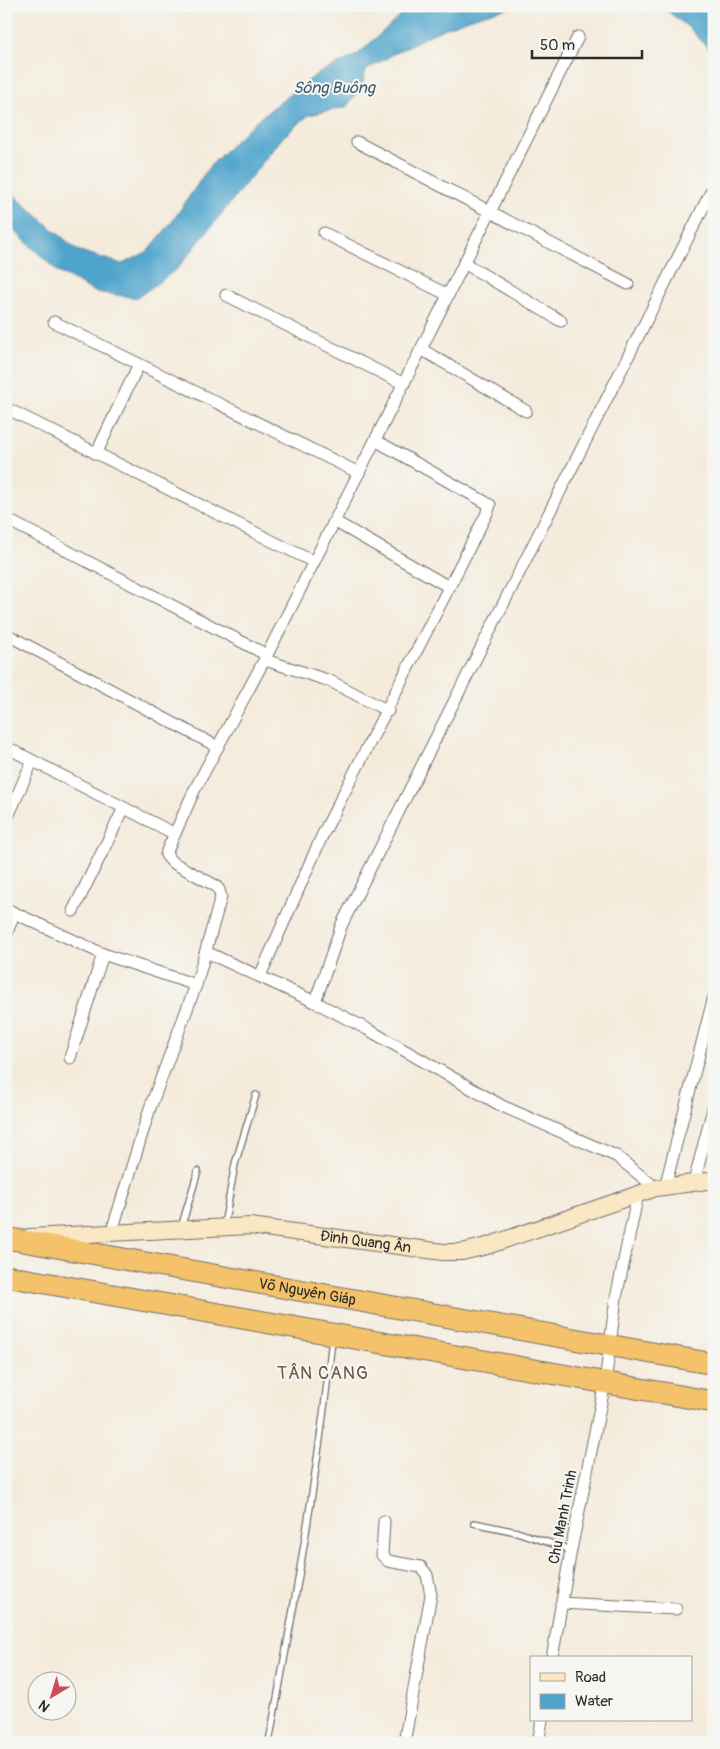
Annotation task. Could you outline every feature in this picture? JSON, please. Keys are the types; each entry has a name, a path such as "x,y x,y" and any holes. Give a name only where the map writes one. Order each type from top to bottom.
{"highway":[{"name":"Võ Nguyên Giáp","path":"6,1236 714,1364"},
{"path":"6,1276 714,1402"}],"street":[{"path":"112,1231 150,1108 196,985 221,894 216,886 168,859 166,855 194,791 266,657 578,37"},
{"path":"357,142 628,284"},
{"path":"314,1002 342,924 714,186"},
{"path":"324,233 448,295"},
{"path":"464,263 561,321"},
{"path":"226,295 404,384"},
{"path":"54,322 359,473"},
{"path":"421,350 526,411"},
{"path":"96,454 139,364"},
{"path":"6,408 314,562"},
{"path":"260,976 322,836 388,711 490,505 375,440"},
{"path":"6,519 266,657 330,681 388,711"},
{"path":"334,521 449,587"},
{"path":"6,634 218,747"},
{"path":"6,747 175,834"},
{"path":"6,822 32,762"},
{"path":"74,910 124,808"},
{"path":"6,936 10,911 103,954 196,985"},
{"path":"206,952 367,1028 502,1106 616,1156 661,1187 714,996"},
{"path":"70,1058 103,954"},
{"path":"694,1182 714,1105"},
{"name":"Đinh Quang Ân","path":"6,1236 24,1237 224,1226 282,1229 443,1252 462,1252 487,1246 661,1187 714,1180"},
{"name":"Chu Mạnh Trinh","path":"552,1656 571,1550 606,1383 616,1298 638,1194"},
{"path":"384,1522 382,1554 388,1561 421,1567 426,1575 431,1595 404,1743"},
{"path":"561,1603 676,1609"},
{"path":"538,1743 542,1722"}],"lane":[{"path":"224,1226 235,1164 256,1095"},
{"path":"181,1228 198,1171"},
{"path":"270,1742 304,1549 323,1426 333,1334"},
{"path":"474,1523 517,1532 571,1550"}],"water":[{"name":"Sông Buông","path":"411,6 519,6 478,16 439,31 365,71 363,86 346,107 309,115 283,137 178,268 137,298 95,292 58,272 6,223 6,176 16,197 77,250 122,264 147,252 172,222 209,167 253,123 317,74 357,55"},
{"path":"661,6 703,6 714,15 714,54 689,28"}],"district":[{"name":"TÂN CANG","path":"323,1373"}]}
